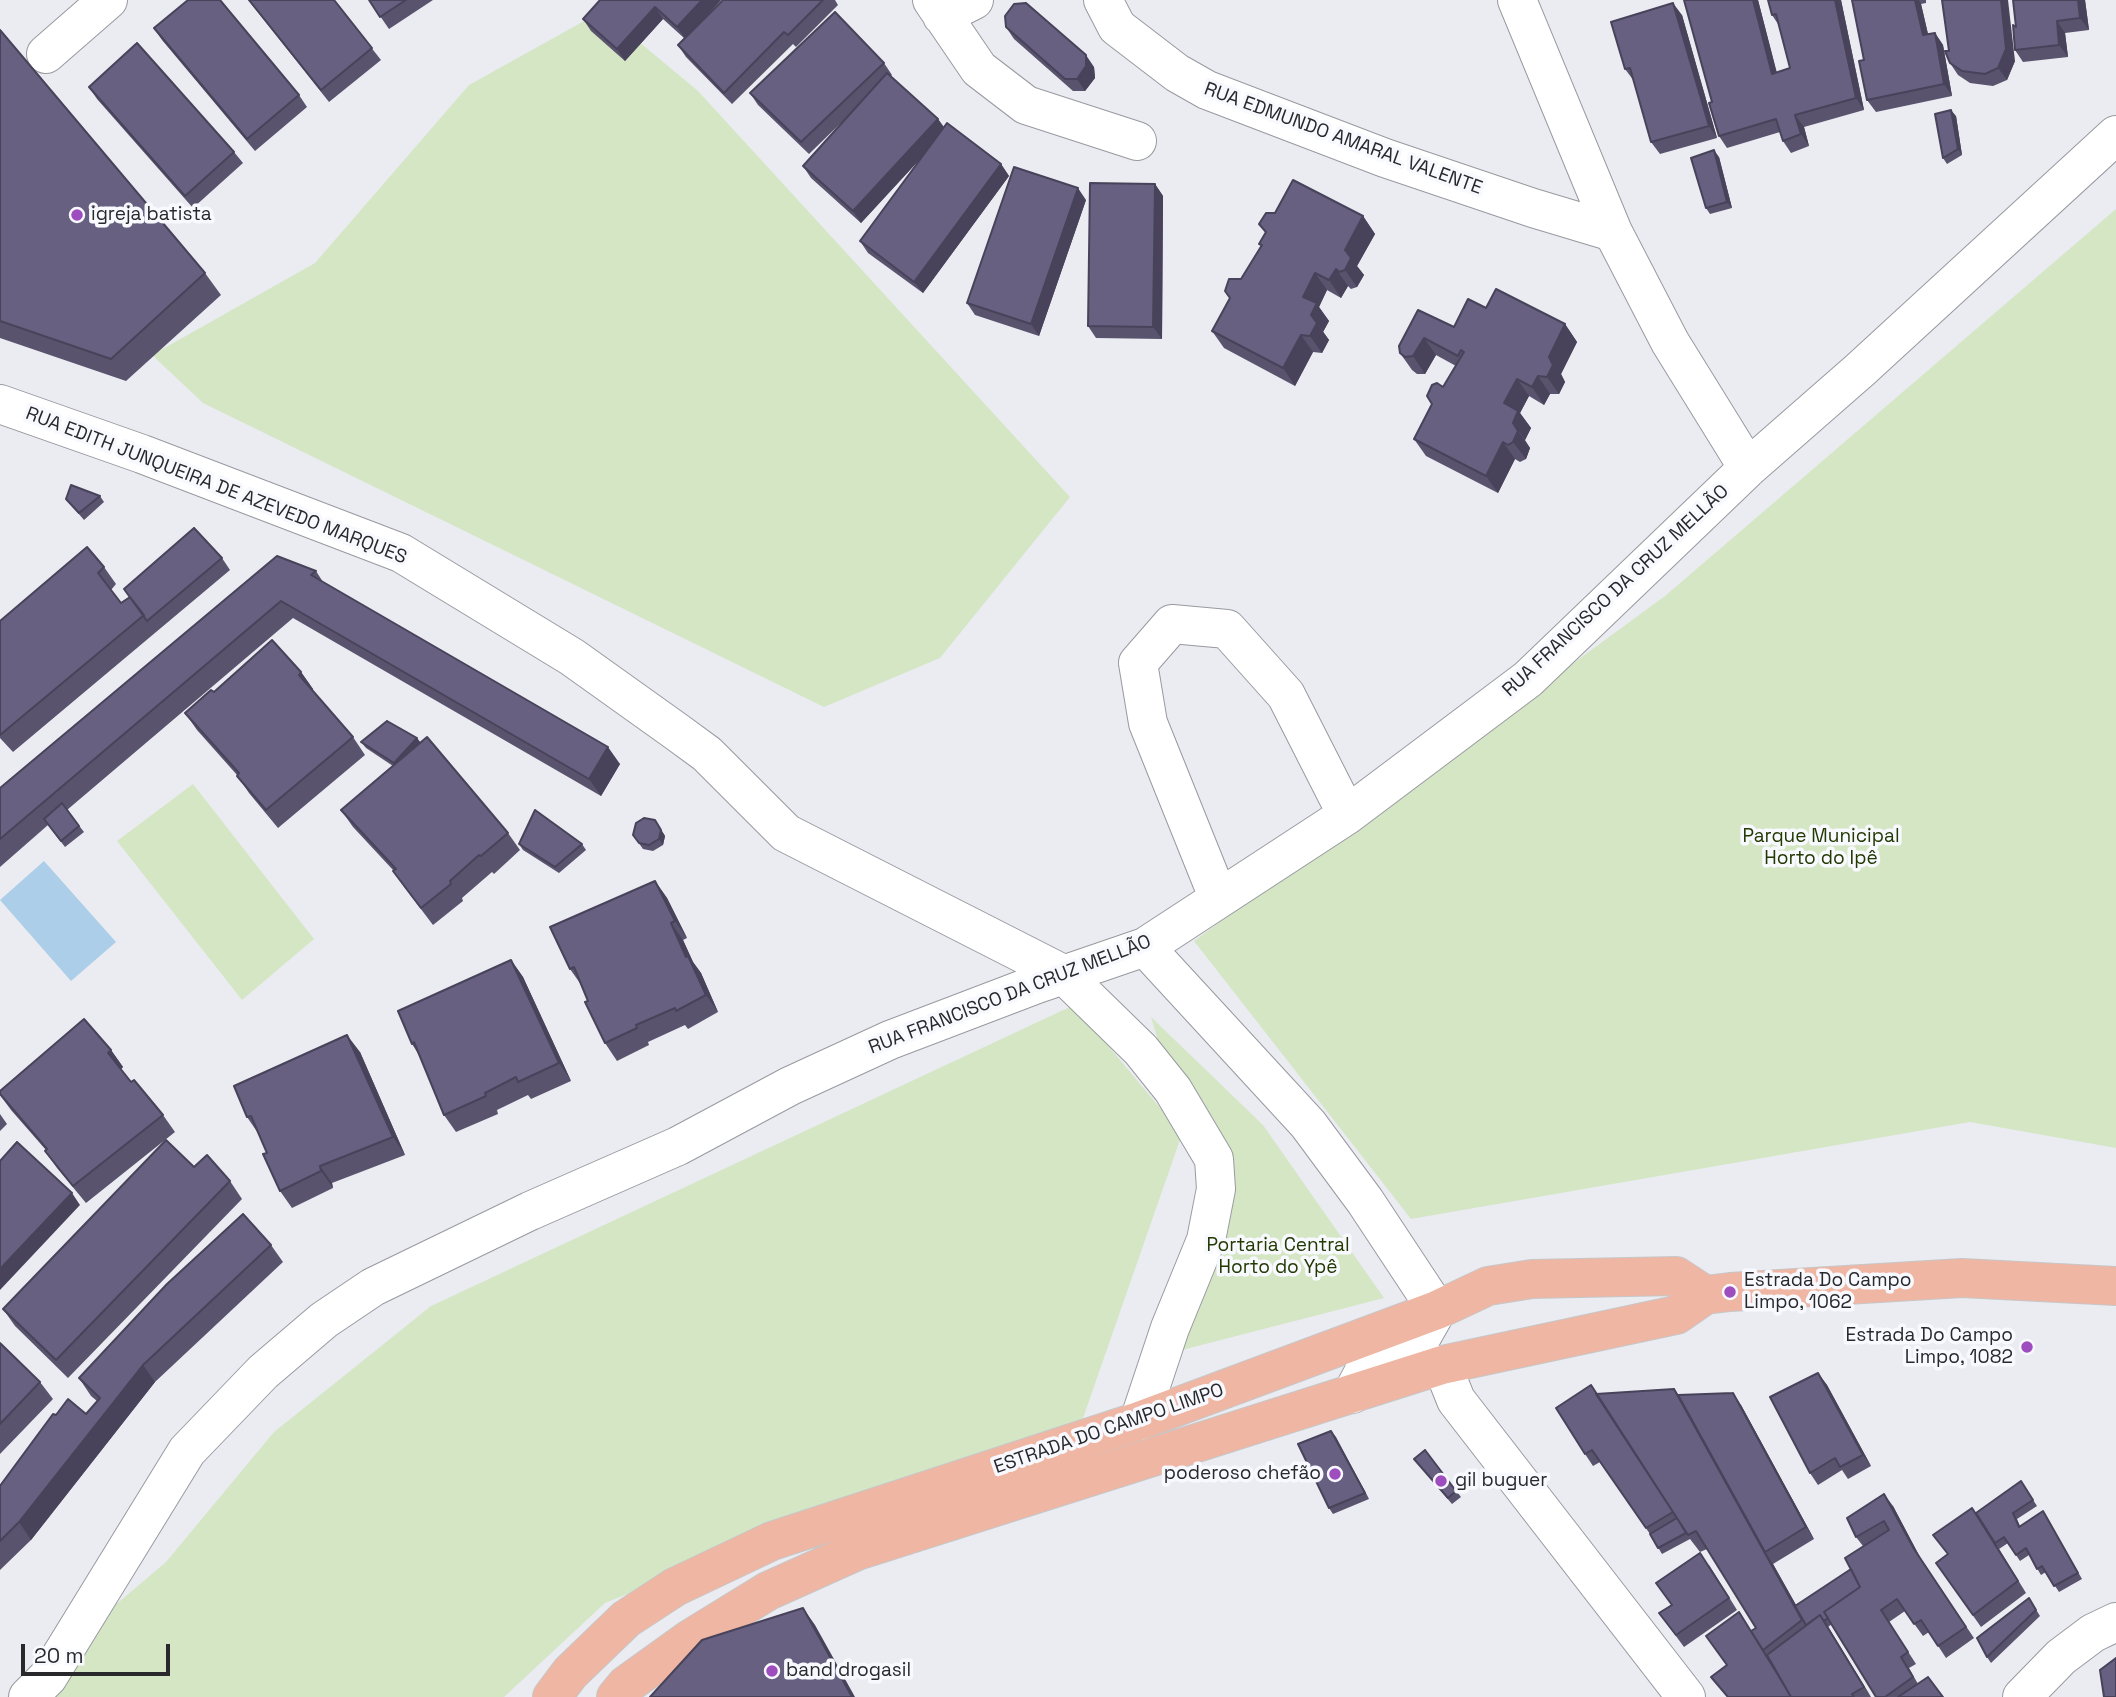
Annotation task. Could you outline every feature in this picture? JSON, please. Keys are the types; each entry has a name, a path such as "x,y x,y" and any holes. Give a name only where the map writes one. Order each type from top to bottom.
{"main road":[{"name":"ESTRADA DO CAMPO LIMPO","path":"552,1697 570,1673 626,1619 675,1587 760,1547 1139,1421 1437,1310 1488,1286 1532,1279 1676,1276 1705,1295 1676,1315 1442,1366 857,1551 768,1591 658,1662 626,1685 616,1697"},
{"path":"1705,1295 1962,1278 2116,1286"}],"street":[{"path":"46,54 108,0"},
{"name":"RUA EDMUNDO AMARAL VALENTE","path":"1102,0 1117,27 1177,73 1207,90 1397,162 1613,232"},
{"path":"1517,0 1613,232 1670,342 1748,468"},
{"path":"949,5 979,69 1026,104 1137,141"},
{"name":"RUA FRANCISCO DA CRUZ MELLÃO","path":"28,1697 56,1666 187,1451 263,1372 324,1320 373,1287 530,1211 678,1146 790,1086 890,1040 1063,974 1145,947 1347,815 1528,679 1748,468 1860,370 2116,135"},
{"name":"RUA EDITH JUNQUEIRA DE AZEVEDO MARQUES","path":"0,404 142,453 401,554 572,657 677,732 707,754 786,833 1063,974 1142,1049 1173,1090 1213,1158 1216,1189 1206,1240 1170,1328 1139,1421"},
{"path":"1218,897 1147,723 1138,663 1172,624 1227,629 1286,695 1347,815"},
{"path":"1145,947 1308,1124 1365,1201 1437,1310 1420,1340 1370,1360 1352,1394"},
{"path":"1442,1366 1456,1400 1686,1697"},
{"path":"2022,1697 2061,1657 2093,1633 2116,1622"}],"green space":[{"path":"602,11 698,91 1070,497 940,658 824,707 203,403 152,355 315,263 469,85"},
{"name":"Parque Municipal Horto do Ipê","path":"2116,209 2116,1148 1970,1122 1411,1219 1194,941 1665,596"},
{"path":"193,784 314,939 242,1000 117,841"},
{"path":"1074,1005 1182,1134 1082,1421 757,1542 605,1603 504,1697 7,1697 166,1562 274,1432 431,1306"},
{"name":"Portaria Central Horto do Ypê","path":"1151,1017 1263,1125 1384,1298 1182,1350 1227,1207 1173,1090"}],"water":[{"path":"44,861 116,942 71,981 0,900"}],"building":[{"path":"188,0 220,0 299,95 247,139 154,28"},
{"path":"249,0 334,0 372,48 321,90"},
{"path":"369,0 406,0 380,17"},
{"path":"600,0 702,0 677,27 655,7 617,49 583,19"},
{"path":"723,0 823,0 788,35 784,32 724,93 678,45"},
{"path":"1684,0 1753,0 1772,74 1790,68 1776,14 1772,15 1768,0 1835,0 1856,98 1795,115 1801,134 1783,141 1776,119 1719,136"},
{"path":"1852,0 1915,0 1923,35 1935,33 1944,84 1867,100 1859,61 1864,60"},
{"path":"1942,0 2001,0 2006,49 1998,68 1985,74 1962,71 1950,63 1945,51 1949,51"},
{"path":"2013,0 2078,0 2080,18 2057,21 2059,45 2015,50"},
{"path":"1026,3 1086,55 1086,66 1077,79 1065,79 1006,27 1005,16 1014,4"},
{"path":"1673,3 1709,126 1651,142 1630,68 1625,69 1611,22"},
{"path":"835,12 884,63 801,142 750,93"},
{"name":"igreja batista","path":"0,30 205,273 111,359 0,321"},
{"path":"137,43 234,152 185,196 89,87"},
{"path":"887,73 938,119 853,211 803,166"},
{"path":"1951,110 1958,149 1943,158 1935,114"},
{"path":"947,123 1001,164 914,282 860,241"},
{"path":"1714,150 1727,202 1706,208 1691,158"},
{"path":"1014,167 1078,188 1031,324 967,303"},
{"path":"1293,180 1363,216 1345,250 1351,258 1345,270 1339,272 1336,269 1329,280 1315,273 1303,297 1317,303 1311,315 1317,323 1310,336 1301,335 1283,368 1212,331 1230,298 1225,291 1229,279 1241,279 1262,245 1259,244 1266,232 1259,224 1266,213 1275,213"},
{"path":"1090,183 1155,184 1153,327 1088,326"},
{"path":"1496,289 1565,324 1549,357 1553,365 1547,377 1538,376 1532,387 1517,379 1504,403 1518,411 1513,423 1518,431 1513,442 1508,445 1503,442 1486,476 1414,439 1432,404 1427,396 1432,385 1437,383 1443,387 1464,352 1461,350 1458,356 1424,338 1413,356 1405,357 1400,353 1399,346 1418,310 1454,327 1468,299 1486,308"},
{"path":"71,485 100,496 79,513 66,499"},
{"path":"194,528 222,558 147,621 124,589"},
{"path":"87,547 104,567 98,573 121,603 130,597 144,615 0,735 0,621"},
{"path":"277,556 316,571 311,575 608,747 589,779 281,601 0,839 0,788"},
{"path":"272,640 353,737 266,810 237,776 239,773 185,713 211,690 214,692"},
{"path":"387,721 417,738 394,763 361,742"},
{"path":"427,737 508,833 479,855 450,881 451,884 421,908 393,871 396,869 341,810"},
{"path":"62,803 79,826 61,841 44,819"},
{"path":"535,810 582,844 555,867 519,844"},
{"path":"644,818 655,820 661,830 659,839 649,845 639,843 633,835 636,823"},
{"path":"655,881 675,921 671,923 686,957 688,956 706,995 676,1011 675,1008 636,1025 637,1028 605,1043 585,1002 588,1001 574,967 570,969 550,927"},
{"path":"511,960 559,1063 518,1082 516,1077 485,1093 486,1096 444,1115 398,1011"},
{"path":"84,1019 111,1050 108,1053 131,1082 134,1080 163,1115 73,1186 0,1091"},
{"path":"347,1035 393,1137 320,1166 321,1171 280,1191 263,1154 267,1153 251,1116 247,1117 234,1086"},
{"path":"166,1140 194,1167 207,1155 230,1181 56,1360 3,1309"},
{"path":"17,1142 72,1193 0,1269 0,1161"},
{"path":"243,1214 271,1245 143,1365 19,1522 0,1541 0,1486 53,1414 56,1415 68,1399 86,1414 100,1398 79,1378 167,1284"},
{"path":"0,1343 40,1382 0,1424"},
{"path":"1818,1373 1863,1455 1840,1467 1835,1458 1810,1473 1770,1397"},
{"path":"1591,1385 1673,1512 1646,1528 1592,1450 1585,1454 1556,1408"},
{"path":"1674,1389 1802,1620 1763,1650 1751,1631 1756,1628 1696,1531 1688,1535 1596,1394"},
{"path":"1733,1393 1806,1527 1765,1552 1678,1395"},
{"name":"poderoso chefão","path":"1331,1431 1365,1493 1329,1508 1298,1444"},
{"name":"gil buguer","path":"1425,1450 1456,1491 1448,1498 1414,1459"},
{"path":"2021,1481 2033,1500 2013,1513 2019,1527 2043,1511 2078,1573 2054,1586 2042,1566 2037,1569 2026,1548 2016,1555 2004,1537 1995,1543 1976,1513"},
{"path":"1884,1494 1914,1549 1966,1627 1938,1646 1921,1620 1914,1624 1897,1599 1881,1610 1908,1652 1901,1657 1913,1677 1885,1697 1876,1697 1824,1612 1860,1587 1845,1558 1889,1530 1884,1521 1856,1537 1847,1518"},
{"path":"1972,1508 2018,1581 1973,1615 1936,1563 1948,1554 1933,1535"},
{"path":"1677,1518 1686,1533 1658,1548 1650,1534"},
{"path":"1700,1553 1729,1598 1676,1635 1659,1613 1672,1605 1656,1583"},
{"path":"1851,1569 1860,1587 1824,1612 1828,1618 1824,1621 1820,1615 1806,1625 1795,1606"},
{"path":"2029,1598 2036,1610 1987,1657 1977,1638"},
{"name":"band drogasil","path":"803,1608 852,1697 650,1697 702,1640"},
{"path":"1739,1612 1791,1697 1728,1697 1711,1677 1727,1665 1706,1636"},
{"path":"1820,1615 1864,1687 1852,1694 1854,1697 1791,1697 1767,1655"},
{"path":"2116,1658 2116,1697 2104,1697 2100,1670"},
{"path":"1928,1677 1943,1697 1898,1697"}],"place":[{"name":"igreja batista","path":"77,215"},
{"name":"Estrada Do Campo Limpo, 1062","path":"1730,1292"},
{"name":"Estrada Do Campo Limpo, 1082","path":"2027,1347"},
{"name":"poderoso chefão","path":"1335,1474"},
{"name":"gil buguer","path":"1441,1481"},
{"name":"band drogasil","path":"772,1671"}]}
